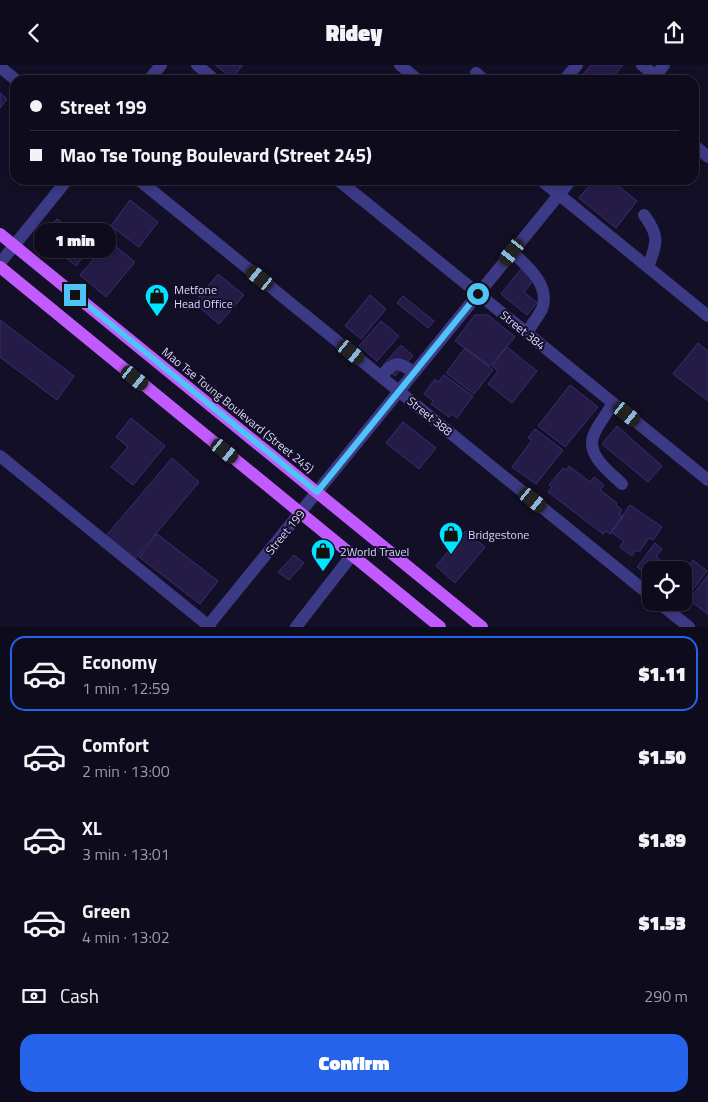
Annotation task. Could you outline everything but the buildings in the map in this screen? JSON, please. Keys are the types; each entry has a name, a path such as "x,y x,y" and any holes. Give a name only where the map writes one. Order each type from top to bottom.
{"main road":[{"name":"Mao Tse Toung Boulevard (Street 245)","path":"0,234 482,627"},
{"path":"0,267 440,627"}],"street":[{"path":"153,75 161,65"},
{"path":"197,65 209,75"},
{"path":"568,75 577,65"},
{"path":"642,65 651,75"},
{"path":"656,75 664,65"},
{"path":"0,67 10,75"},
{"path":"0,263 63,185"},
{"name":"Street 388","path":"145,185 642,589"},
{"name":"Street 384","path":"344,185 708,480"},
{"path":"547,185 708,316"},
{"name":"Street 199","path":"208,627 567,185"},
{"path":"644,215 652,225 656,237 648,267"},
{"path":"512,252 531,270 541,283 542,308 527,333"},
{"path":"381,376 392,364 396,363 401,363 414,372"},
{"path":"613,403 593,437 592,450 597,459 622,484"},
{"path":"0,456 208,627"},
{"path":"296,627 352,555"},
{"path":"669,611 689,627"}],"place":[{"name":"Metfone Head Office","path":"157,317"},
{"name":"Bridgestone","path":"451,555"},
{"name":"2World Travel","path":"323,572"}],"route":[{"path":"75,295 317,492 478,294"}]}
